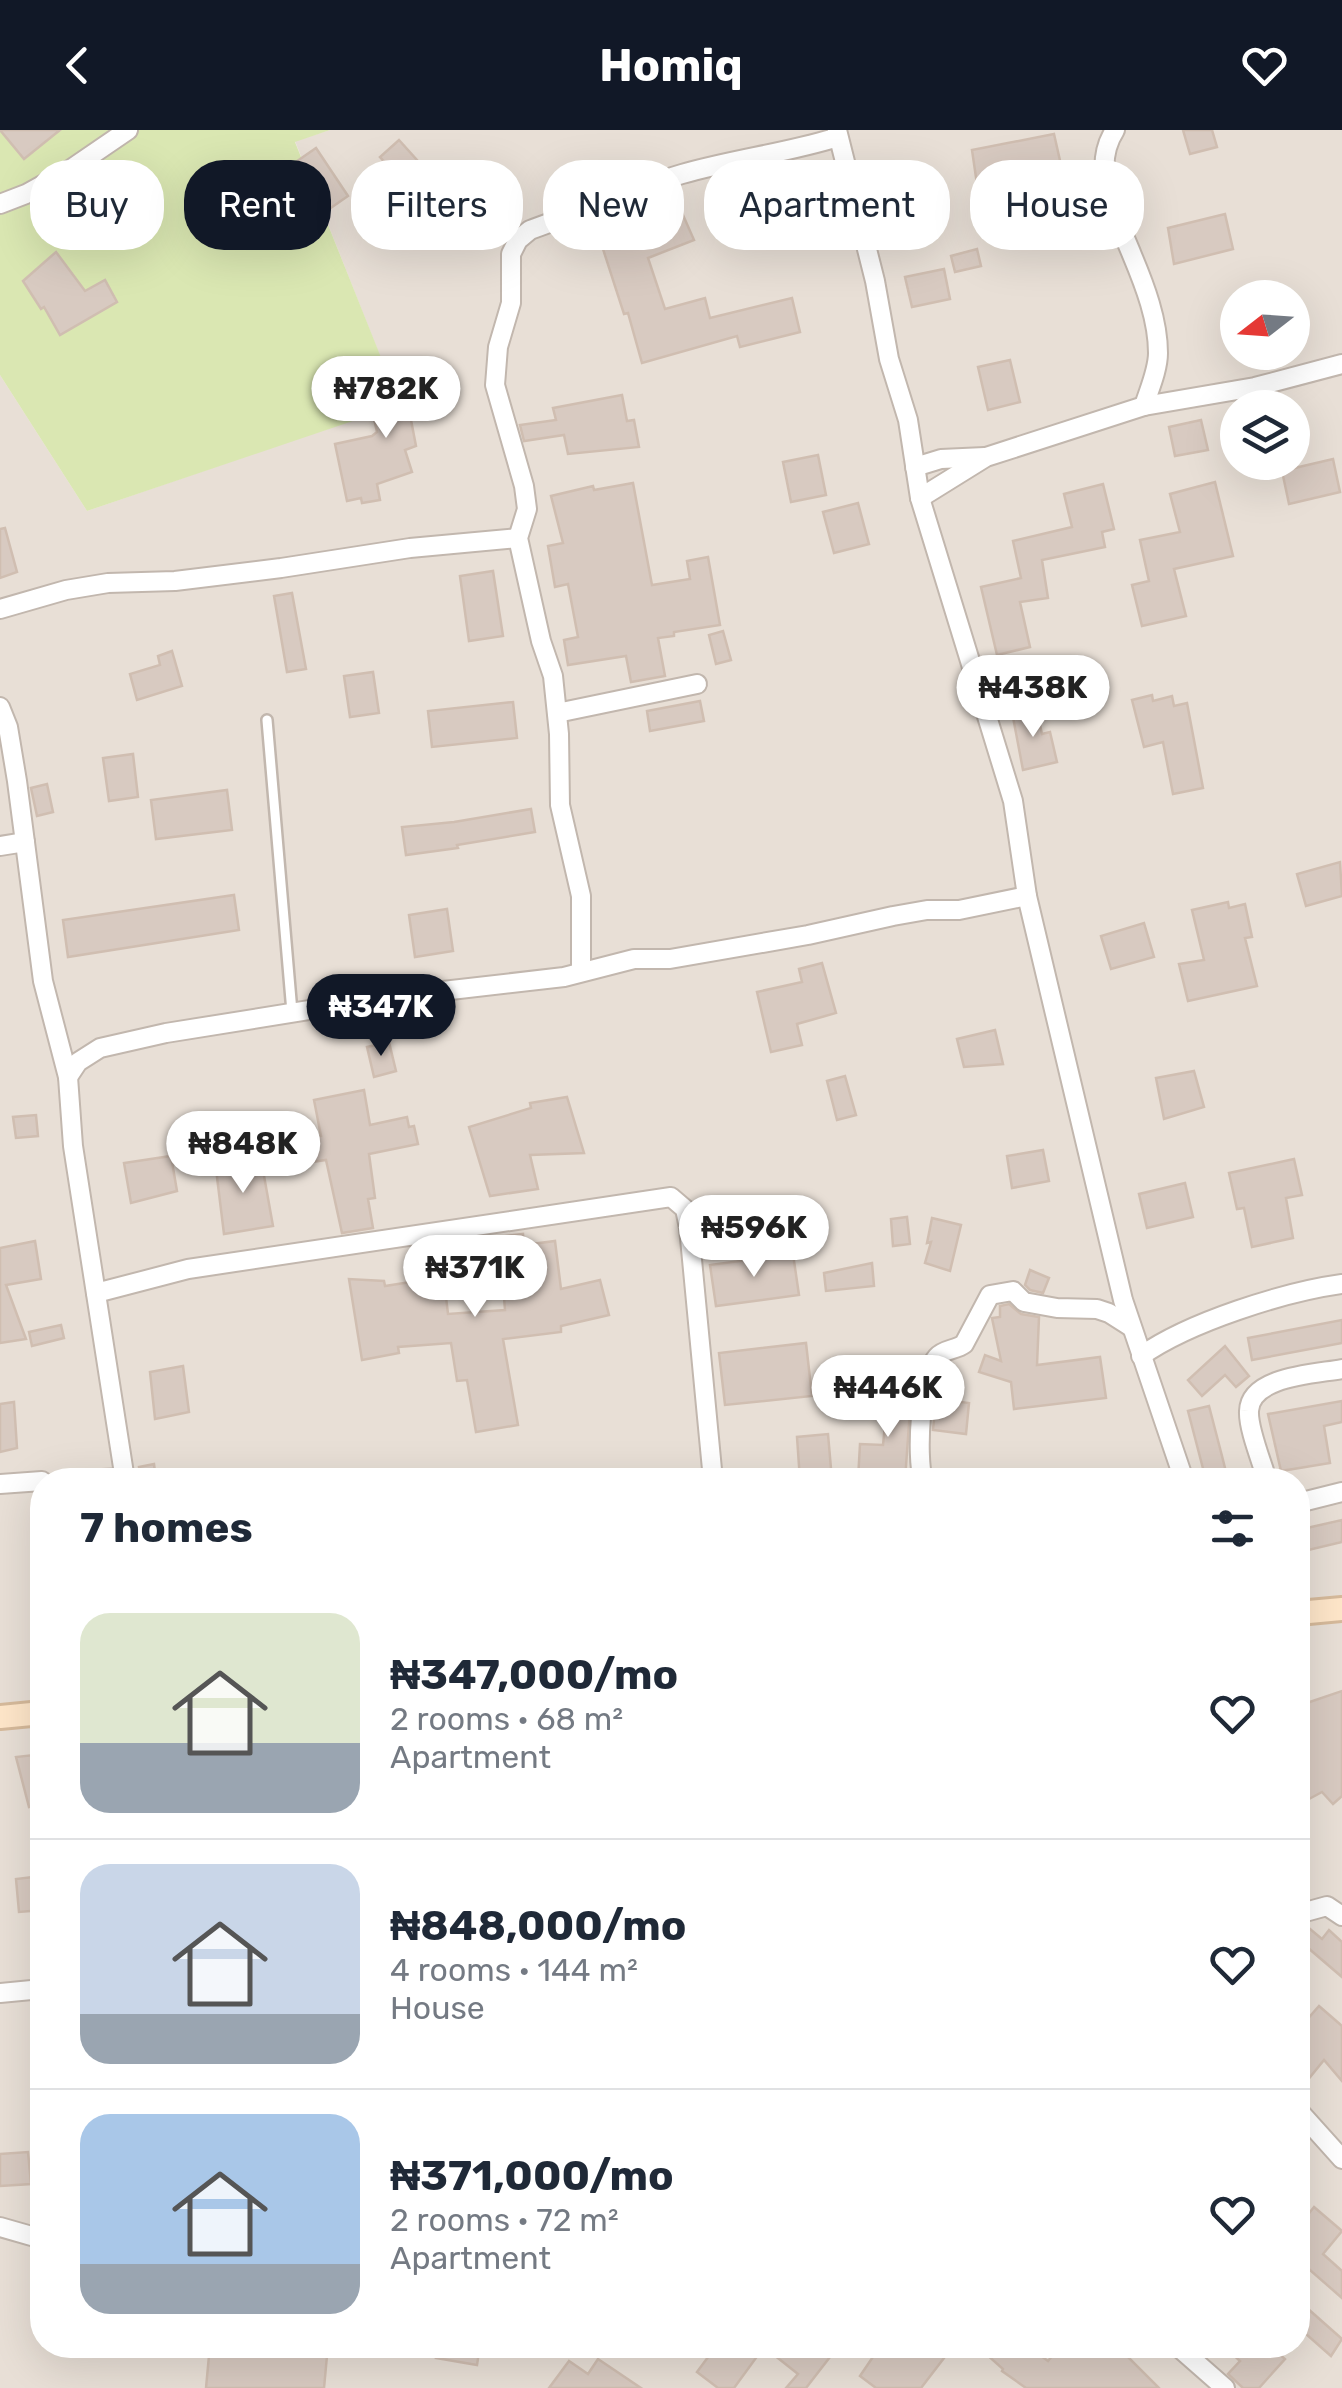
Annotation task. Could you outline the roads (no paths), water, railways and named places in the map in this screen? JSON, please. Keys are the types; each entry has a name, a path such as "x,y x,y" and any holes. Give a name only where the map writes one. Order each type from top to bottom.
{"main road":[{"path":"1310,1612 1342,1609"},
{"path":"0,1717 30,1714"}],"street":[{"path":"0,204 72,169 128,130"},
{"path":"1114,130 1106,144 1105,158 1112,212 1131,252 1156,333 1158,358 1144,406"},
{"path":"582,972 580,896 560,805 553,676 541,641 518,538 527,509 494,386 498,347 511,303 511,254 518,240 530,230 679,175 766,152 802,148 838,133 875,282 889,359 908,420 920,498 1005,770 1027,896 1131,1327 1180,1468"},
{"path":"920,498 986,457 1144,406 1255,386 1342,364"},
{"path":"915,467 941,459 986,457"},
{"path":"0,609 108,582 175,580 410,548 518,538"},
{"path":"557,712 697,684"},
{"path":"0,707 8,728 43,981 68,1077 73,1146 123,1468"},
{"path":"0,846 25,842"},
{"path":"68,1077 78,1062 100,1048 166,1033 390,997 564,977 634,959 670,959 893,916 959,910 1027,896"},
{"path":"96,1293 188,1269 671,1196 685,1209 689,1228 711,1468"},
{"path":"1141,1356 1175,1334 1206,1322 1314,1288 1342,1284"},
{"path":"922,1468 923,1388 928,1370 942,1352 964,1344 990,1295 1013,1291 1024,1302 1109,1312 1131,1327"},
{"path":"1264,1468 1248,1412 1253,1397 1275,1381 1342,1369"},
{"path":"0,1484 30,1482"},
{"path":"1310,1499 1342,1492"},
{"path":"1310,1911 1328,1906 1342,1916"},
{"path":"0,1992 30,1990"},
{"path":"1310,2123 1342,2158"},
{"path":"0,2227 30,2235"},
{"path":"1191,2358 1225,2388"}],"lane":[{"path":"267,720 292,1012"}]}
